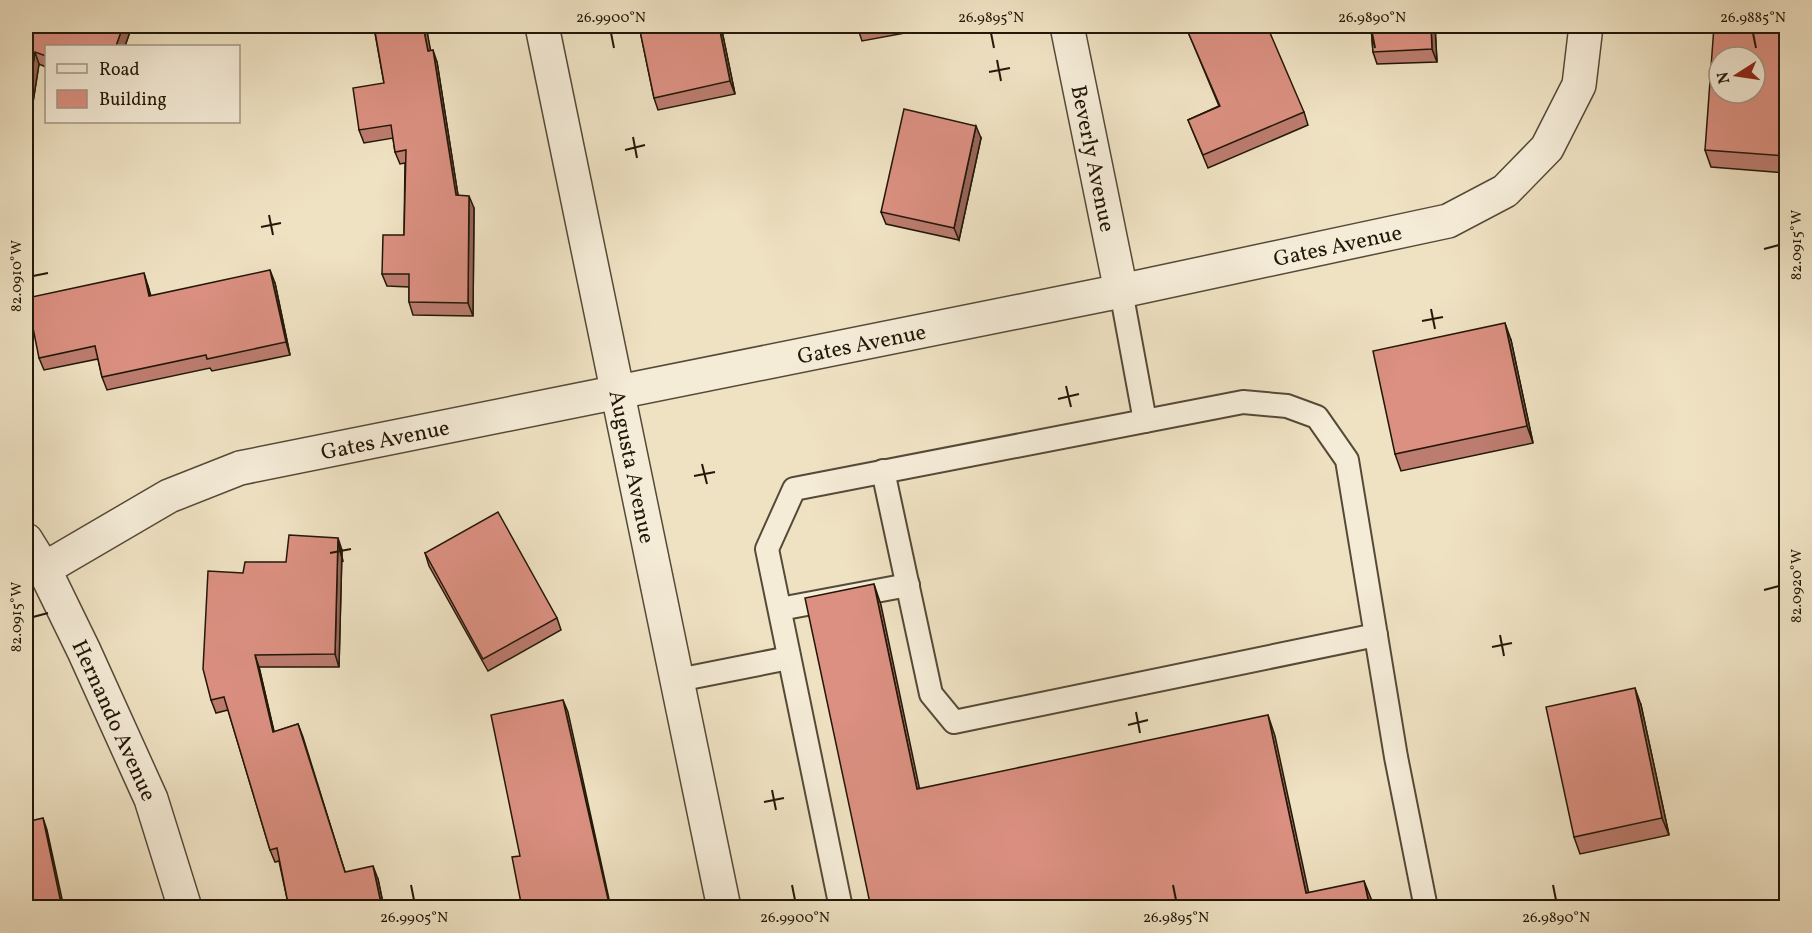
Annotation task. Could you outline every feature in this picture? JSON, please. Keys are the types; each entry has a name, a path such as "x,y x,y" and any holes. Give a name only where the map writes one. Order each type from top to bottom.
{"street":[{"name":"Augusta Avenue","path":"542,26 724,908"},
{"name":"Beverly Avenue","path":"1067,26 1121,291"},
{"name":"Gates Avenue","path":"44,569 169,496 240,468 1121,291 1448,221 1504,191 1547,148 1579,85 1586,26"},
{"name":"Hernando Avenue","path":"26,540 44,569 84,651 151,799 185,908"}],"lane":[{"path":"1121,291 1144,421"},
{"path":"841,908 767,549 794,489 1243,402 1287,406 1317,417 1347,460 1396,757 1426,908"},
{"path":"883,471 931,694 954,722 1376,635"},
{"path":"780,609 908,585"},
{"path":"678,680 789,658"}],"building":[{"path":"26,26 123,26 116,45 45,45 45,56 35,52 26,107"},
{"path":"374,26 423,26 428,51 433,50 456,195 469,196 468,303 409,302 409,274 382,274 383,235 404,235 406,150 395,152 391,125 359,130 353,88 384,83"},
{"path":"639,26 719,26 730,81 654,98"},
{"path":"1197,26 1267,26 1304,112 1203,155 1188,120 1220,106 1188,32 1198,28"},
{"path":"1371,26 1431,26 1432,49 1373,52"},
{"path":"1714,26 1786,27 1786,156 1705,150 1708,105 1767,105 1767,45 1713,45"},
{"path":"904,109 976,126 954,228 881,212"},
{"path":"270,270 286,342 207,359 206,355 102,377 95,346 39,358 27,298 144,273 149,296"},
{"path":"1505,323 1527,426 1395,454 1373,351"},
{"path":"498,512 557,618 483,659 425,553"},
{"path":"289,535 338,538 335,654 255,655 273,732 298,724 345,872 373,866 382,908 289,908 277,848 270,850 224,697 211,700 203,669 208,571 243,573 245,562 286,562"},
{"path":"874,584 917,789 1268,715 1306,893 1364,881 1370,908 871,908 805,598"},
{"path":"1635,688 1662,818 1574,837 1546,707"},
{"path":"563,700 610,908 522,908 512,857 520,856 491,715"},
{"path":"43,818 62,908 26,908 26,822"}]}
